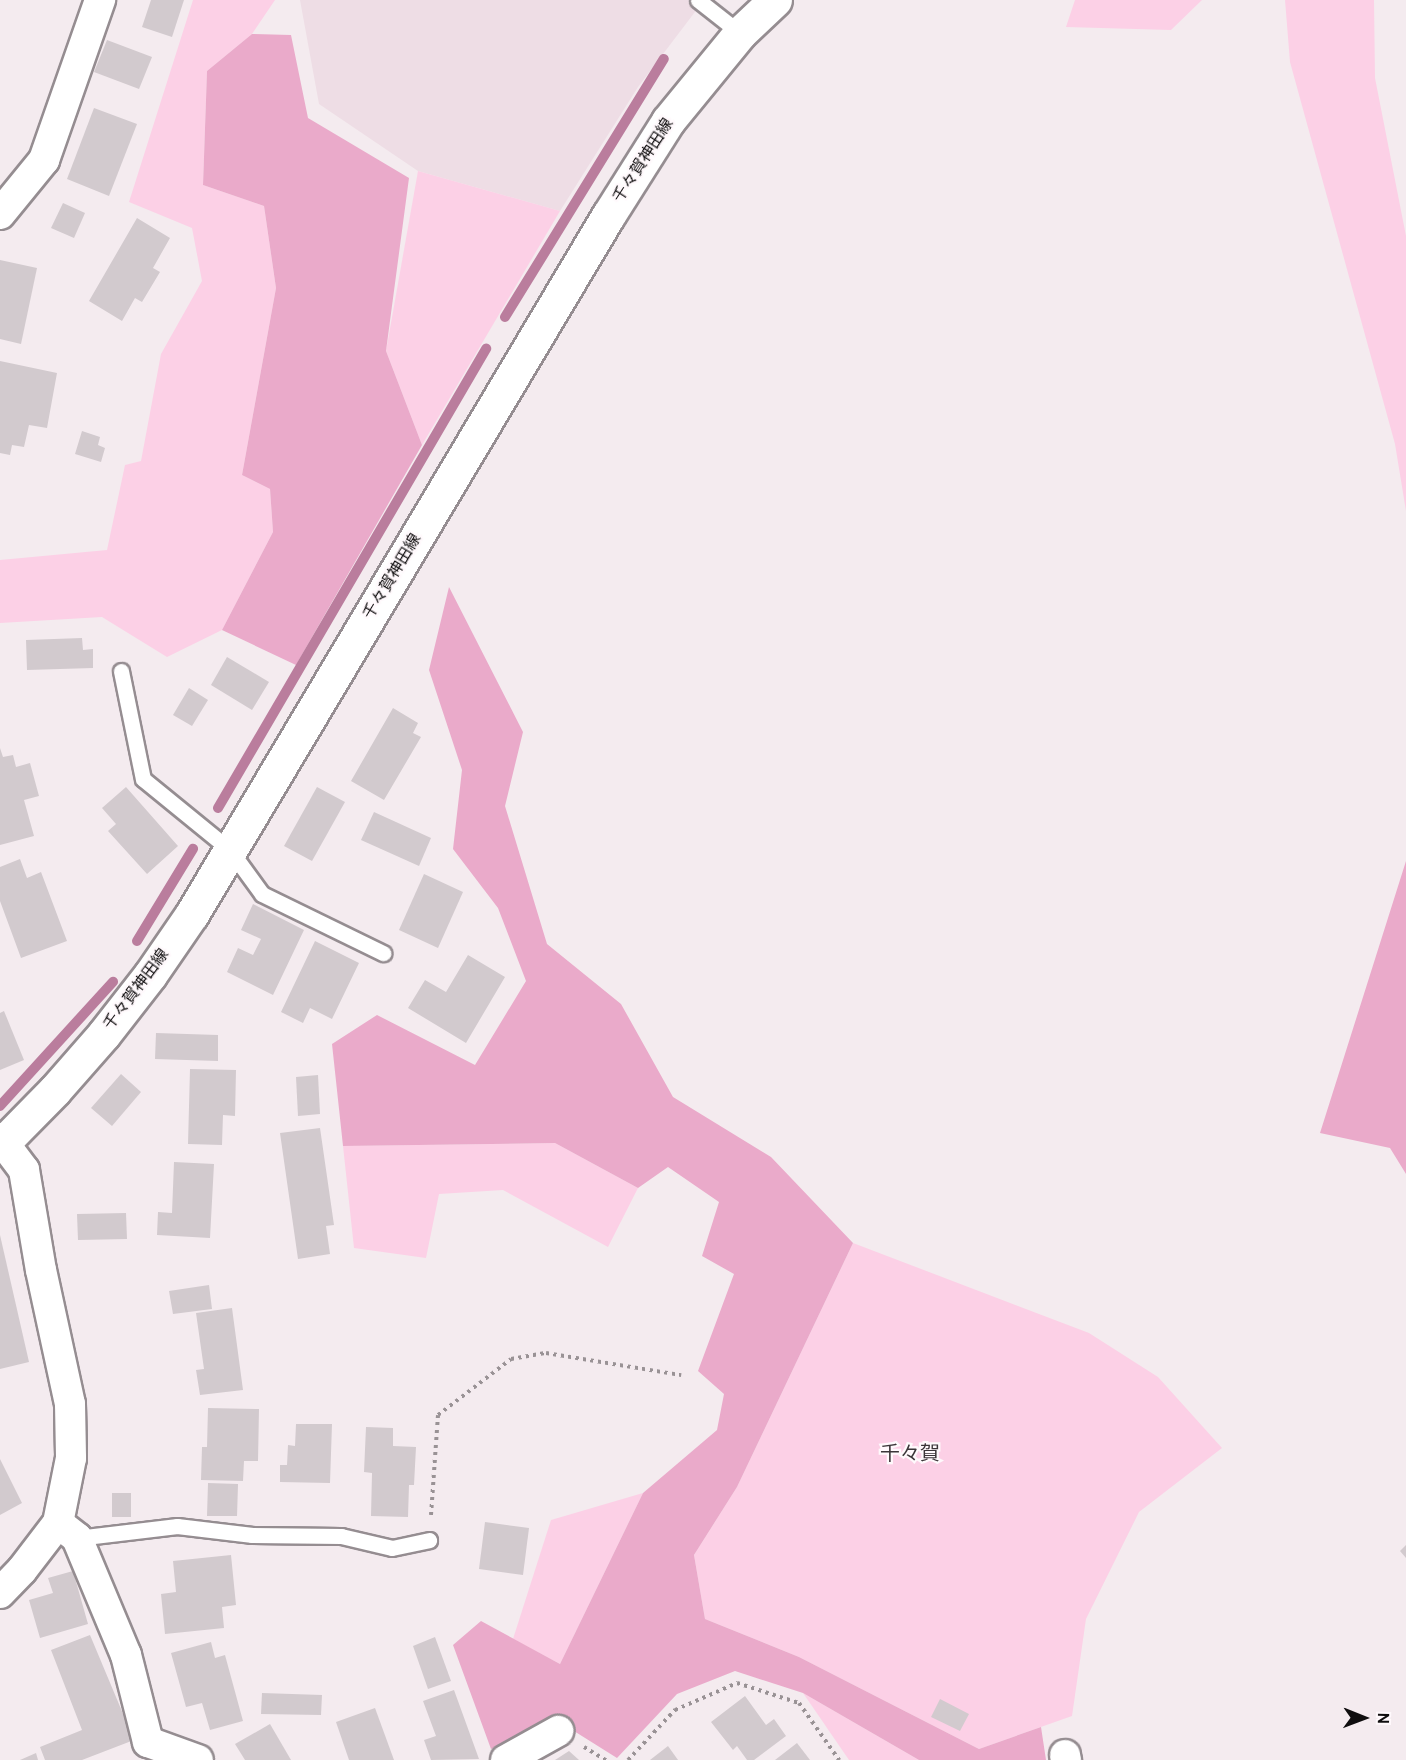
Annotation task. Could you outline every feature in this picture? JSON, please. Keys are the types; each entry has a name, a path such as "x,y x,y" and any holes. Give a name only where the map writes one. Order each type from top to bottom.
{"main road":[{"name":"千々賀神田線","path":"1,1142 98,1042 150,975 192,914 608,216 668,122 740,33 775,0"}],"street":[{"path":"0,214 44,160 100,0"},
{"path":"1,1142 24,1170 41,1270 70,1404 71,1458 68,1531 126,1655 148,1742 198,1760"},
{"path":"0,1593 22,1570 68,1531"},
{"path":"506,1760 558,1731"}],"lane":[{"path":"698,0 740,33"},
{"path":"121,671 143,779 230,849 262,894 383,953"},
{"path":"68,1531 177,1526 252,1535 341,1536 392,1548 429,1540"}],"path":[{"path":"429,1540 438,1415 511,1359 546,1353 681,1375"},
{"path":"628,1760 675,1710 737,1683 799,1703 839,1760"}],"shaded area":[{"path":"193,0 275,0 252,34 207,71 203,185 264,206 276,288 242,475 270,489 273,532 222,630 167,657 102,617 0,623 0,560 107,550 125,465 141,461 161,354 202,281 192,228 129,202"},
{"path":"300,0 704,0 638,87 560,211 418,171 319,104"},
{"path":"1075,0 1202,0 1171,30 1066,27"},
{"path":"1285,0 1374,0 1375,78 1406,236 1406,511 1395,444 1290,62"},
{"path":"252,34 291,35 308,118 409,178 386,351 422,445 296,665 222,630 273,532 270,489 242,475 276,288 264,206 203,185 207,71"},
{"path":"418,171 560,211 422,445 386,351"},
{"path":"449,587 523,732 505,806 547,944 621,1004 673,1097 771,1157 853,1243 737,1487 694,1555 705,1619 799,1657 979,1749 1041,1727 1046,1760 919,1760 803,1693 735,1671 677,1694 617,1758 558,1721 491,1749 453,1645 481,1621 560,1664 643,1493 717,1430 724,1394 698,1371 734,1274 702,1256 719,1202 668,1167 638,1188 555,1143 343,1146 332,1044 377,1015 475,1065 526,981 498,908 453,849 462,770 429,670"},
{"path":"1406,861 1406,1174 1390,1148 1320,1133"},
{"path":"555,1143 638,1188 608,1247 503,1190 439,1194 426,1258 354,1248 343,1146"},
{"path":"853,1243 1089,1333 1158,1377 1222,1448 1139,1512 1086,1619 1072,1716 979,1749 799,1657 705,1619 694,1555 737,1487"},
{"path":"643,1493 560,1664 513,1639 551,1520"},
{"path":"803,1693 919,1760 849,1760"}],"building":[{"path":"151,0 184,0 172,37 142,27"},
{"path":"107,40 152,57 139,89 94,72"},
{"path":"94,108 137,124 109,196 67,179"},
{"path":"63,203 85,213 74,238 51,228"},
{"path":"137,218 170,238 153,268 160,272 142,302 135,298 122,321 89,301"},
{"path":"0,260 37,268 21,344 0,339"},
{"path":"0,361 57,373 47,428 29,425 24,447 12,445 10,455 0,453"},
{"path":"82,431 100,437 98,445 105,448 101,462 75,454"},
{"path":"82,638 83,650 93,649 93,668 27,670 26,640"},
{"path":"227,657 269,682 252,710 211,685"},
{"path":"189,688 208,700 192,726 173,715"},
{"path":"393,708 418,723 413,733 421,737 384,800 351,781"},
{"path":"0,748 3,757 13,755 16,767 30,763 39,796 24,800 34,836 0,845"},
{"path":"126,787 178,846 147,874 108,831 116,824 102,808"},
{"path":"317,787 345,802 312,861 284,846"},
{"path":"374,812 431,838 419,866 361,840"},
{"path":"20,859 27,878 41,872 67,941 21,958 0,901 0,867"},
{"path":"424,874 463,892 438,948 399,930"},
{"path":"253,904 304,930 273,995 227,972 238,948 253,955 261,939 241,930"},
{"path":"315,941 359,963 332,1019 310,1008 303,1023 281,1012"},
{"path":"468,955 505,977 466,1043 408,1008 425,980 446,992"},
{"path":"4,1011 24,1060 0,1070 0,1013"},
{"path":"156,1033 218,1035 218,1061 155,1059"},
{"path":"190,1069 236,1070 235,1116 223,1115 222,1145 188,1144"},
{"path":"121,1074 141,1092 112,1126 91,1108"},
{"path":"318,1075 320,1114 298,1116 296,1077"},
{"path":"320,1128 334,1225 326,1226 330,1254 298,1259 280,1133"},
{"path":"174,1162 214,1164 210,1238 157,1235 158,1212 172,1213"},
{"path":"126,1213 127,1239 78,1240 77,1214"},
{"path":"0,1235 29,1362 0,1369"},
{"path":"209,1285 212,1309 173,1314 169,1291"},
{"path":"232,1308 243,1390 200,1395 196,1370 204,1369 196,1313"},
{"path":"208,1408 259,1409 258,1461 244,1461 243,1481 201,1480 202,1447 207,1447"},
{"path":"296,1424 332,1424 330,1483 280,1482 280,1465 287,1465 288,1445 295,1446"},
{"path":"366,1427 393,1428 393,1446 416,1447 414,1485 409,1485 408,1517 371,1516 372,1473 364,1472"},
{"path":"0,1459 22,1503 0,1515"},
{"path":"208,1483 238,1484 237,1516 207,1516"},
{"path":"112,1493 131,1493 131,1517 112,1517"},
{"path":"485,1522 529,1528 523,1575 479,1569"},
{"path":"1406,1545 1406,1558 1400,1551"},
{"path":"231,1555 236,1605 222,1607 224,1628 165,1634 161,1594 176,1592 173,1561"},
{"path":"73,1571 88,1624 40,1638 29,1600 53,1593 48,1578"},
{"path":"90,1635 134,1740 82,1760 45,1760 40,1747 82,1730 51,1650"},
{"path":"435,1637 451,1681 428,1689 413,1646"},
{"path":"211,1642 215,1658 225,1655 243,1721 210,1730 202,1703 186,1707 171,1653"},
{"path":"454,1690 479,1759 431,1760 424,1740 436,1736 423,1701"},
{"path":"262,1693 322,1695 321,1715 261,1714"},
{"path":"745,1696 766,1725 774,1719 786,1736 754,1760 747,1760 737,1746 733,1750 711,1722"},
{"path":"940,1699 969,1714 960,1731 931,1717"},
{"path":"375,1708 394,1760 349,1760 336,1722"},
{"path":"270,1724 291,1760 245,1760 235,1744"},
{"path":"797,1743 810,1760 775,1760"},
{"path":"668,1746 678,1760 650,1760"},
{"path":"569,1751 579,1760 555,1760"},
{"path":"36,1753 38,1760 20,1760"}],"waterway":[{"path":"505,317 664,59"},
{"path":"218,808 486,349"},
{"path":"137,941 193,849"},
{"path":"0,1106 113,982"}],"district":[{"name":"千々賀","path":"910,1455"}]}
